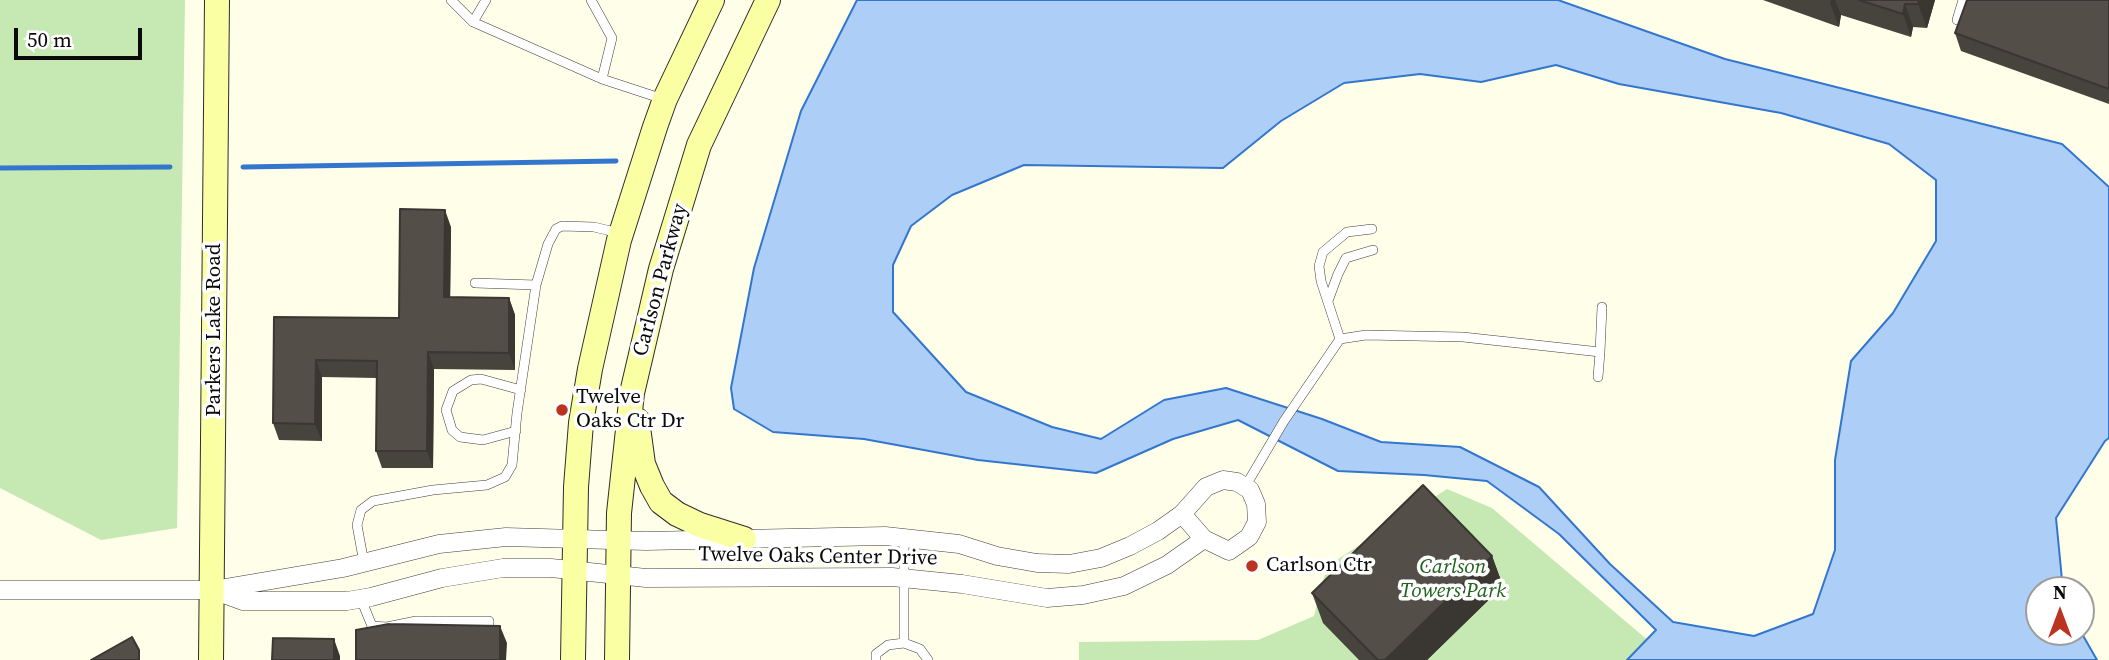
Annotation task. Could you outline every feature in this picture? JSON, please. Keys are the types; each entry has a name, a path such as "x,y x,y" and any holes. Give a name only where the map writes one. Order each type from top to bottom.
{"main road":[{"name":"Parkers Lake Road","path":"211,660 217,0"},
{"path":"573,660 576,486 581,423 590,369 621,233 665,99 712,0"},
{"name":"Carlson Parkway","path":"617,660 618,540 622,474 632,393 661,269 699,145 728,79 768,0"},
{"path":"632,393 643,464 662,502 677,514 700,525 744,539"}],"street":[{"name":"Twelve Oaks Center Drive","path":"0,590 213,590 364,563 439,544 506,537 618,540 904,537 959,544 997,556 1037,563 1069,564 1101,558 1130,546 1182,514 1206,486 1223,480 1237,482 1245,487"},
{"path":"1182,514 1205,539 1229,551 1249,537 1257,522 1256,504 1250,490 1245,487"},
{"name":"Twelve Oaks Center Drive","path":"213,590 243,601 321,602 361,599 442,578 503,568 575,569 646,578 904,578 1047,598 1083,595 1124,586 1167,565 1205,539"}],"lane":[{"path":"451,0 473,22 603,79 665,99"},
{"path":"473,22 486,0"},
{"path":"591,0 612,38 603,79"},
{"path":"1957,20 1963,0"},
{"path":"364,563 357,525 361,510 373,501 433,490 487,485 505,477 512,465 536,285 548,244 556,229 562,226 574,225 621,233"},
{"path":"1339,339 1320,273 1323,252 1347,232 1372,229"},
{"path":"1328,301 1346,258 1373,250"},
{"path":"475,284 536,285"},
{"path":"1598,377 1602,307"},
{"path":"1245,487 1306,387 1339,339 1366,335 1463,337 1600,352"},
{"path":"516,431 482,440 460,437 452,430 446,410 453,391 471,380 481,379 521,390"},
{"path":"904,537 904,643"},
{"path":"361,599 372,631 416,621 489,621 489,642"},
{"path":"876,660 876,654 888,645 904,643 920,649 928,660"}],"green space":[{"path":"0,0 185,0 177,528 101,540 0,488"},
{"name":"Carlson Towers Park","path":"1447,489 1492,508 1650,642 1650,660 1079,660 1079,642 1258,640 1314,616 1327,566"}],"water":[{"path":"857,0 1558,0 1725,59 2062,144 2109,187 2109,438 2056,518 2062,576 2025,576 2025,646 2089,646 2097,660 1627,660 1656,630 1559,534 1487,481 1338,471 1238,420 1173,439 1096,473 978,460 864,439 773,432 734,409 731,388 754,268 801,111","holes":["1556,65 1619,84 1781,113 1889,144 1936,180 1936,241 1893,313 1851,361 1835,460 1835,550 1813,614 1754,636 1673,622 1610,564 1539,487 1460,447 1381,442 1322,419 1226,388 1164,400 1101,439 1052,427 966,392 893,312 893,265 911,226 952,195 1024,165 1223,168 1281,121 1344,83 1420,74 1481,82"]}],"building":[{"path":"1859,0 1919,0 1918,4 1905,4 1903,14"},
{"path":"1967,0 2109,0 2109,89 1955,33"},
{"path":"400,209 445,210 444,297 509,298 509,353 428,352 427,451 376,451 377,361 316,360 315,424 273,423 274,317 399,318"},
{"path":"1423,485 1492,556 1385,660 1378,660 1312,593"},
{"path":"389,624 500,626 500,660 356,660 356,630"},
{"path":"132,637 139,650 139,660 91,660"},
{"path":"273,638 334,639 334,660 272,660"}],"waterway":[{"path":"243,167 616,161"},
{"path":"0,168 170,167"}],"place":[{"name":"Twelve Oaks Ctr Dr","path":"562,410"},
{"name":"Carlson Ctr","path":"1252,566"}]}
